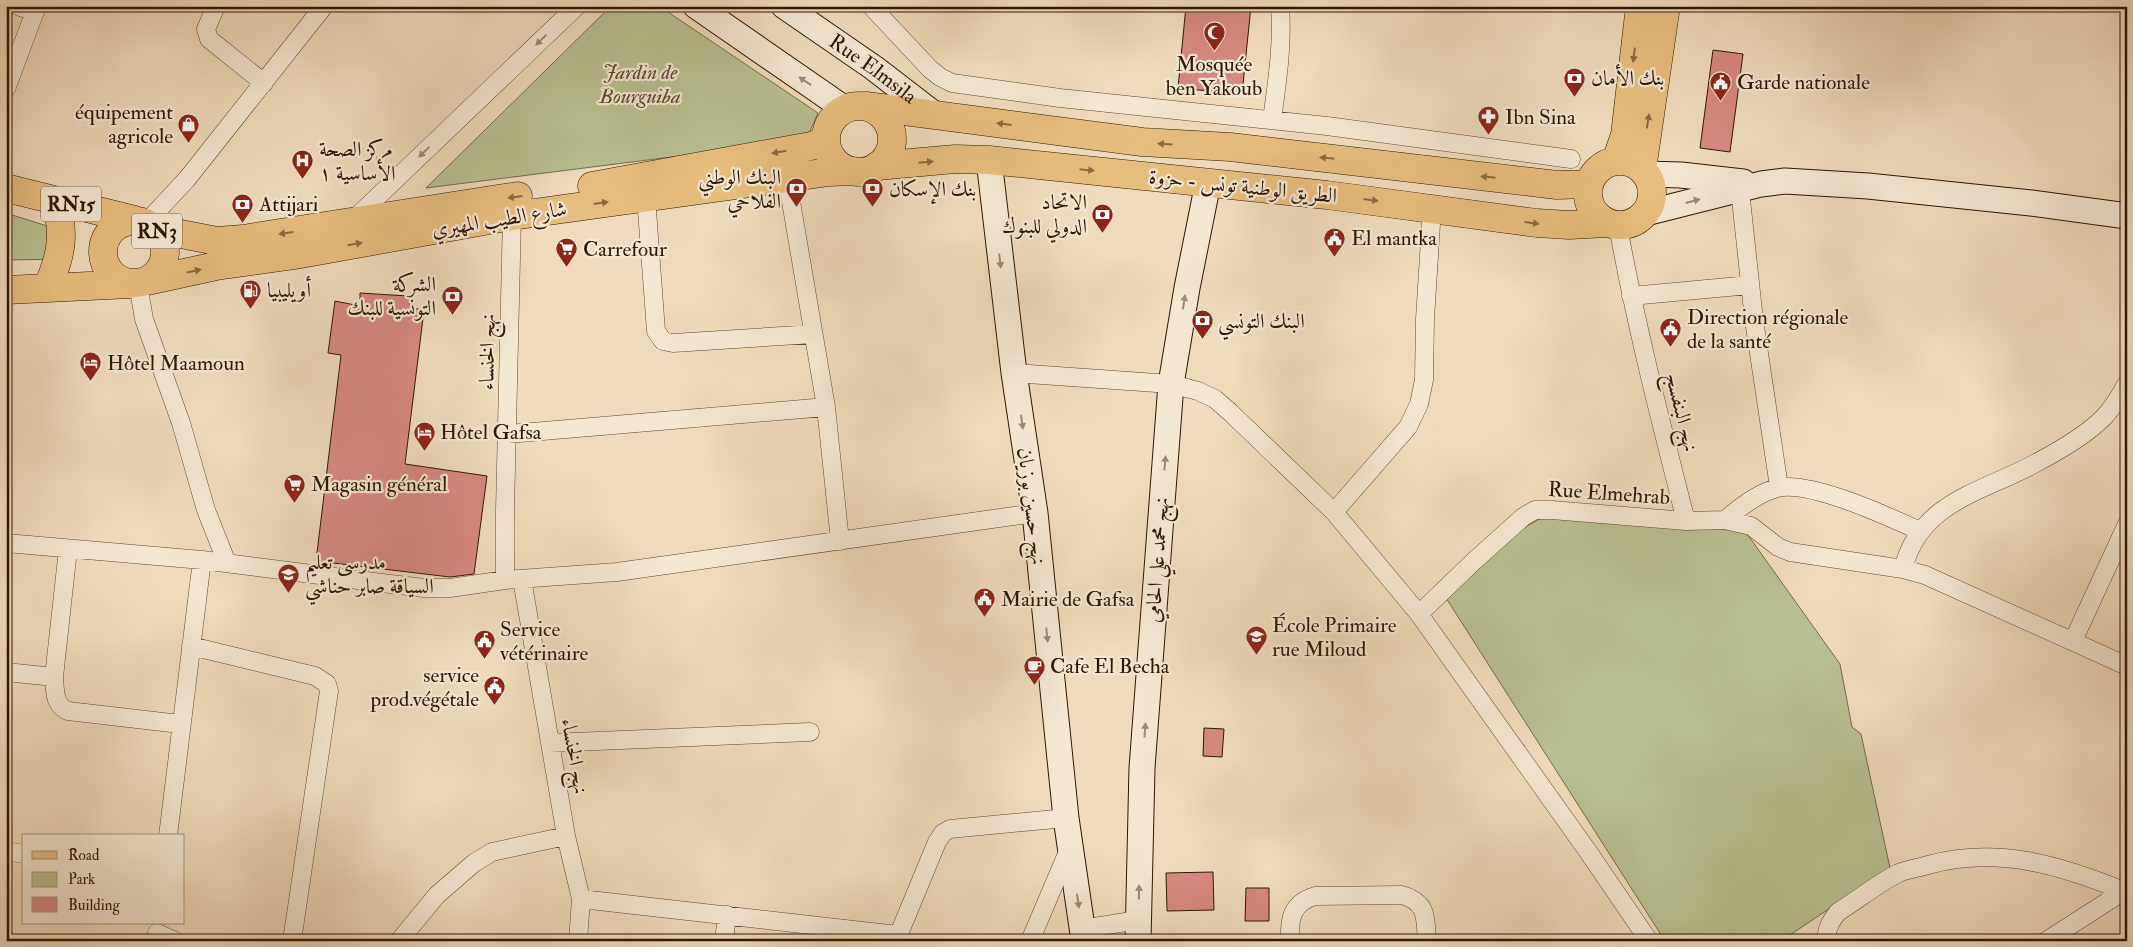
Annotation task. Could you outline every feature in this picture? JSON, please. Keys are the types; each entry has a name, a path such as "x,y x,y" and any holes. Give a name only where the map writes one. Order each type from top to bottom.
{"main road":[{"path":"1616,161 1625,134 1640,6"},
{"path":"1644,172 1666,6"},
{"name":"الطريق الوطنية تونس - حزوة","path":"856,108 935,115 1142,142 1230,147 1556,185 1589,184"},
{"path":"856,108 883,116 892,133 889,152 865,169 846,169 835,160 826,141 829,126 833,119 856,108"},
{"name":"شارع الطيب المهيري","path":"146,224 217,241 243,239 605,184 810,146 826,141"},
{"name":"الطريق الوطنية تونس - حزوة","path":"865,169 955,159 989,160 1327,194 1537,224 1613,224"},
{"path":"1616,161 1625,161 1644,172 1652,188 1652,197 1646,213 1638,220 1613,224 1598,218 1592,209 1589,199 1589,184 1596,172 1616,161"},
{"name":"شارع الطيب المهيري","path":"6,290 138,283 216,266 295,255 512,216 865,169"},
{"name":"RN15","path":"6,188 146,224"},
{"path":"47,288 55,270 61,243 61,219 55,200"},
{"name":"RN3","path":"125,222 146,224 162,237 165,247 162,267 155,275 138,283 118,280 110,273 105,264 104,244 112,230 125,222"}],"street":[{"path":"216,6 206,29 209,39 264,83"},
{"path":"146,224 187,179 324,6"},
{"path":"349,224 577,6"},
{"path":"696,6 856,108"},
{"name":"Rue Elmsila","path":"784,6 874,68 935,115"},
{"path":"871,6 930,69 952,83 1060,98 1272,120 1570,159"},
{"path":"1272,120 1280,62 1282,29 1280,6"},
{"path":"6,88 30,8"},
{"name":"نهج حسين بوزيان","path":"989,160 1014,373 1035,513 1066,818 1083,935"},
{"path":"1644,172 1681,175 1746,185"},
{"path":"787,178 826,407 840,541"},
{"path":"1646,213 1746,185 1785,181 1868,186 2031,203 2127,216"},
{"name":"نهج محمد علي الحامي","path":"1138,930 1142,768 1171,384 1186,288 1208,183"},
{"path":"1746,185 1750,285 1779,487"},
{"path":"646,197 656,331 658,336 673,344 813,334"},
{"path":"1334,512 1408,427 1418,404 1424,380 1432,208"},
{"name":"نهج الخنساء","path":"512,216 507,434 513,579 550,744 566,836 581,899 578,941"},
{"name":"نهج البنفسج","path":"1613,224 1686,521"},
{"path":"138,283 144,319 181,423 206,510 227,562"},
{"path":"1631,296 1750,285"},
{"path":"1014,373 1171,384 1198,391 1215,400 1231,413 1334,512 1419,614 1567,821 1649,941"},
{"path":"1903,569 1911,544 1932,517 1944,508 2033,465 2076,438 2103,418 2127,384"},
{"path":"507,434 826,407"},
{"path":"1725,520 1743,505 1779,487 1805,490 1849,501 1920,531"},
{"name":"Rue Elmehrab","path":"1419,614 1499,538 1523,517 1535,510 1686,521 1725,520 1751,526 1778,547 1790,552 1903,569 1925,575 2073,640 2127,666"},
{"path":"6,544 227,562 424,588 450,588 513,579 617,572 1035,513"},
{"path":"2073,640 2127,524"},
{"path":"68,549 54,677 57,702 62,709 180,724"},
{"path":"168,834 180,724 202,560"},
{"path":"191,646 315,676 326,684 329,691 292,941"},
{"path":"6,672 54,677"},
{"path":"550,744 810,732"},
{"path":"581,899 727,915 897,938 937,842 943,833 950,829 1066,818"},
{"path":"399,941 437,895 474,863 492,852 566,836"},
{"path":"1030,941 1071,845"},
{"path":"6,851 22,854"},
{"path":"1826,941 1827,930 1838,912 1899,873 1946,860 1964,857 2043,862 2078,872 2125,891"},
{"path":"2046,941 2125,891"},
{"path":"1290,941 1289,928 1293,911 1303,900 1316,896 1402,895 1412,898 1421,906 1425,915 1427,941"},
{"path":"724,941 727,915"},
{"path":"1083,935 1138,930"},
{"path":"157,932 175,941"}],"green space":[{"name":"Jardin de Bourguiba","path":"611,6 659,6 818,113 806,140 426,188"},
{"path":"6,213 63,231 66,259 6,260"},
{"path":"1543,517 1745,531 1840,664 1852,727 1861,734 1890,868 1781,941 1665,941 1446,598 1520,530"}],"building":[{"name":"Mosquée ben Yakoub","path":"1186,6 1251,6 1242,94 1178,88"},
{"name":"Garde nationale","path":"1713,50 1743,54 1730,152 1700,148"},
{"path":"360,293 408,296 411,308 424,310 405,464 487,476 474,574 450,577 316,561 341,355 328,353 335,301 360,306"},
{"path":"1204,728 1224,729 1222,757 1203,756"},
{"path":"1213,872 1214,910 1167,911 1166,873"},
{"path":"1246,888 1269,888 1269,921 1245,921"}],"place":[{"name":"Mosquée ben Yakoub","path":"1214,51"},
{"name":"بنك الأمان","path":"1575,97"},
{"name":"Garde nationale","path":"1721,101"},
{"name":"Ibn Sina","path":"1489,136"},
{"name":"équipement agricole","path":"189,143"},
{"name":"مركز الصحة الأساسية ١","path":"303,180"},
{"name":"البنك الوطني الفلاحي","path":"797,208"},
{"name":"بنك الإسكان","path":"873,208"},
{"name":"Attijari","path":"243,223"},
{"name":"الاتحاد الدولي للبنوك","path":"1103,233"},
{"name":"El mantka","path":"1335,257"},
{"name":"Carrefour","path":"567,268"},
{"name":"أويليبيا","path":"251,309"},
{"name":"الشركة التونسية للبنك","path":"452,315"},
{"name":"البنك التونسي","path":"1202,340"},
{"name":"Direction régionale de la santé","path":"1671,348"},
{"name":"Hôtel Maamoun","path":"91,382"},
{"name":"Hôtel Gafsa","path":"424,451"},
{"name":"Magasin général","path":"295,503"},
{"name":"مدرسى تعليم السياقة صابر حناشي","path":"289,593"},
{"name":"Mairie de Gafsa","path":"985,618"},
{"name":"École Primaire rue Miloud","path":"1256,656"},
{"name":"Service vétérinaire","path":"484,660"},
{"name":"Cafe El Becha","path":"1034,685"},
{"name":"service prod.végétale","path":"495,706"}]}
